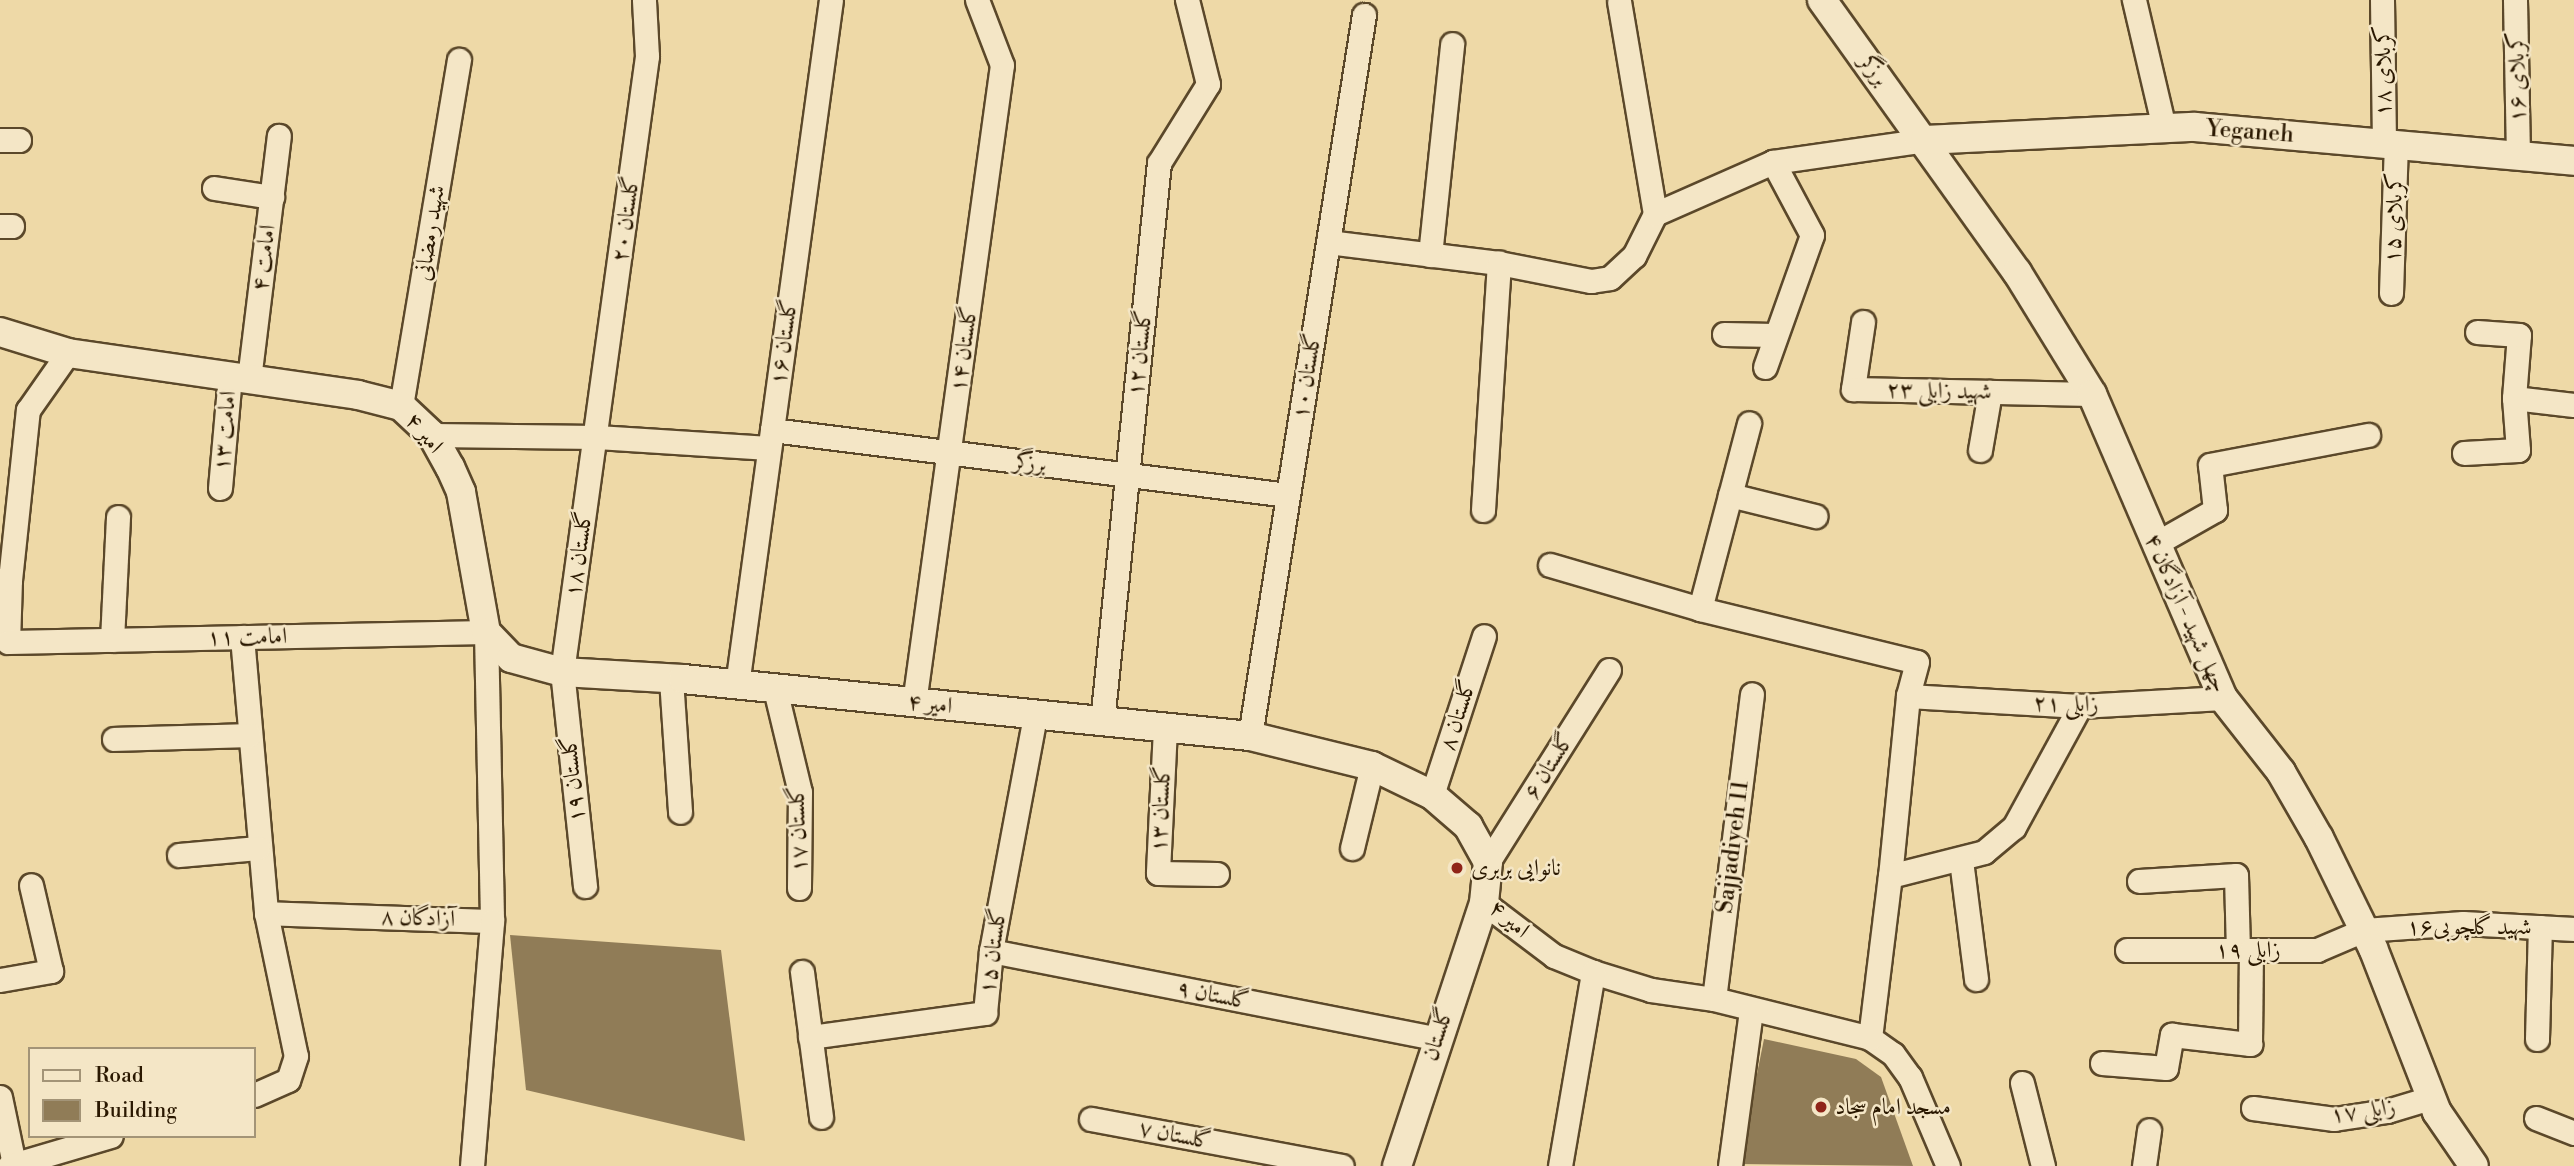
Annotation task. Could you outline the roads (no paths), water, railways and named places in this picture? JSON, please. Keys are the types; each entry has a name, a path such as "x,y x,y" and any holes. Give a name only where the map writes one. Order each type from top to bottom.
{"street":[{"name":"گلستان ۲۰","path":"597,437 648,56 644,0"},
{"name":"گلستان ۱۶","path":"737,685 831,0"},
{"name":"گلستان ۱۴","path":"914,703 1002,65 977,0"},
{"name":"گلستان ۱۲","path":"1102,722 1159,163 1208,84 1187,0"},
{"name":"برزگر","path":"1822,0 1925,140"},
{"path":"2134,0 2164,128"},
{"name":"کربلای ۱۸","path":"2382,0 2390,143"},
{"name":"کربلای ۱۶","path":"2515,0 2518,153"},
{"path":"1328,242 1499,263 1591,281 1610,278 1634,256 1655,214 1619,2"},
{"name":"گلستان ۱۰","path":"1250,736 1364,15"},
{"path":"1430,255 1452,44"},
{"name":"شهید رمضانی","path":"401,406 459,60"},
{"name":"Yeganeh","path":"1925,140 2164,128 2518,153 2574,161"},
{"name":"امامت ۴","path":"240,377 272,197 279,136"},
{"path":"1655,214 1773,162 1925,140"},
{"name":"چهل شهید - آزادگان ۴","path":"1925,140 2017,272 2092,394 2223,698 2281,772 2364,930 2430,1098 2474,1166"},
{"name":"کربلای ۱۵","path":"2390,143 2391,293"},
{"path":"1765,367 1774,335 1812,235 1773,162"},
{"path":"215,188 272,197"},
{"path":"1483,510 1499,263"},
{"name":"شهید زابلی ۲۳","path":"1863,321 1853,389 2092,394"},
{"name":"امیر ۴","path":"0,332 68,353 358,395 401,406 432,435 461,492 486,632 511,657 562,672 671,678 1250,736 1372,766 1432,795 1468,826 1488,862 1483,903 1554,956 1592,972 1651,990 1714,999 1870,1038 1893,1054 1910,1077 1948,1166"},
{"path":"2465,453 2518,450 2514,398 2519,335 2477,332"},
{"path":"1724,334 1774,335"},
{"path":"4,646 5,580 27,410 68,353"},
{"name":"امامت ۱۳","path":"220,488 240,377"},
{"path":"1980,450 1990,392"},
{"path":"2514,398 2574,405"},
{"path":"1700,609 1749,422"},
{"name":"برزگر","path":"432,435 770,439 950,453 1288,495"},
{"path":"2155,544 2215,510 2210,465 2368,435"},
{"name":"گلستان ۱۸","path":"562,672 597,437"},
{"path":"1730,495 1815,516"},
{"path":"112,640 118,517"},
{"path":"1550,565 1700,609 1917,662 1908,696 1870,1038"},
{"path":"472,1166 492,921 486,632"},
{"name":"امامت ۱۱","path":"4,646 112,640 486,632"},
{"name":"گلستان ۸","path":"1432,795 1484,636"},
{"path":"242,637 258,848 266,913 296,1056 288,1080 256,1094"},
{"name":"گلستان ۶","path":"1488,862 1609,670"},
{"name":"گلستان ۱۹","path":"562,672 585,886"},
{"path":"671,678 680,812"},
{"name":"گلستان ۱۷","path":"775,689 800,792 799,888"},
{"name":"Sajjadiyeh 11","path":"1714,999 1752,694"},
{"name":"زابلی ۲۱","path":"1908,696 2080,706 2223,698"},
{"path":"1890,876 1984,852 2014,827 2080,706"},
{"name":"گلستان ۱۵","path":"810,1037 985,1013 991,951 1035,715"},
{"name":"گلستان ۱۳","path":"1165,728 1158,873 1217,874"},
{"path":"114,739 250,735"},
{"path":"1352,848 1372,766"},
{"path":"179,855 258,848"},
{"path":"1961,860 1976,979"},
{"path":"2102,1063 2166,1068 2172,1035 2250,1044 2245,950 2236,875 2140,881"},
{"path":"0,980 51,971 31,885"},
{"name":"گلستان","path":"1397,1166 1436,1038 1483,903"},
{"name":"آزادگان ۸","path":"266,913 492,921"},
{"name":"شهید گلچوبی۱۶","path":"2364,930 2463,923 2574,929"},
{"path":"2537,1039 2540,927"},
{"name":"زابلی ۱۹","path":"2127,950 2317,950 2364,930"},
{"name":"گلستان ۹","path":"991,951 1436,1038"},
{"path":"802,972 821,1117"},
{"path":"1560,1166 1592,972"},
{"path":"1730,1166 1751,1010"},
{"path":"2022,1083 2043,1166"},
{"path":"0,1097 11,1165 104,1138"},
{"name":"زابلی ۱۷","path":"2253,1108 2334,1119 2387,1111 2430,1098"},
{"path":"2536,1118 2574,1133"},
{"name":"گلستان ۷","path":"1091,1119 1342,1166"},
{"path":"2144,1166 2150,1130"}],"place":[{"name":"نانوایی بربری","path":"1457,868"},
{"name":"مسجد امام سجاد","path":"1821,1107"}]}
